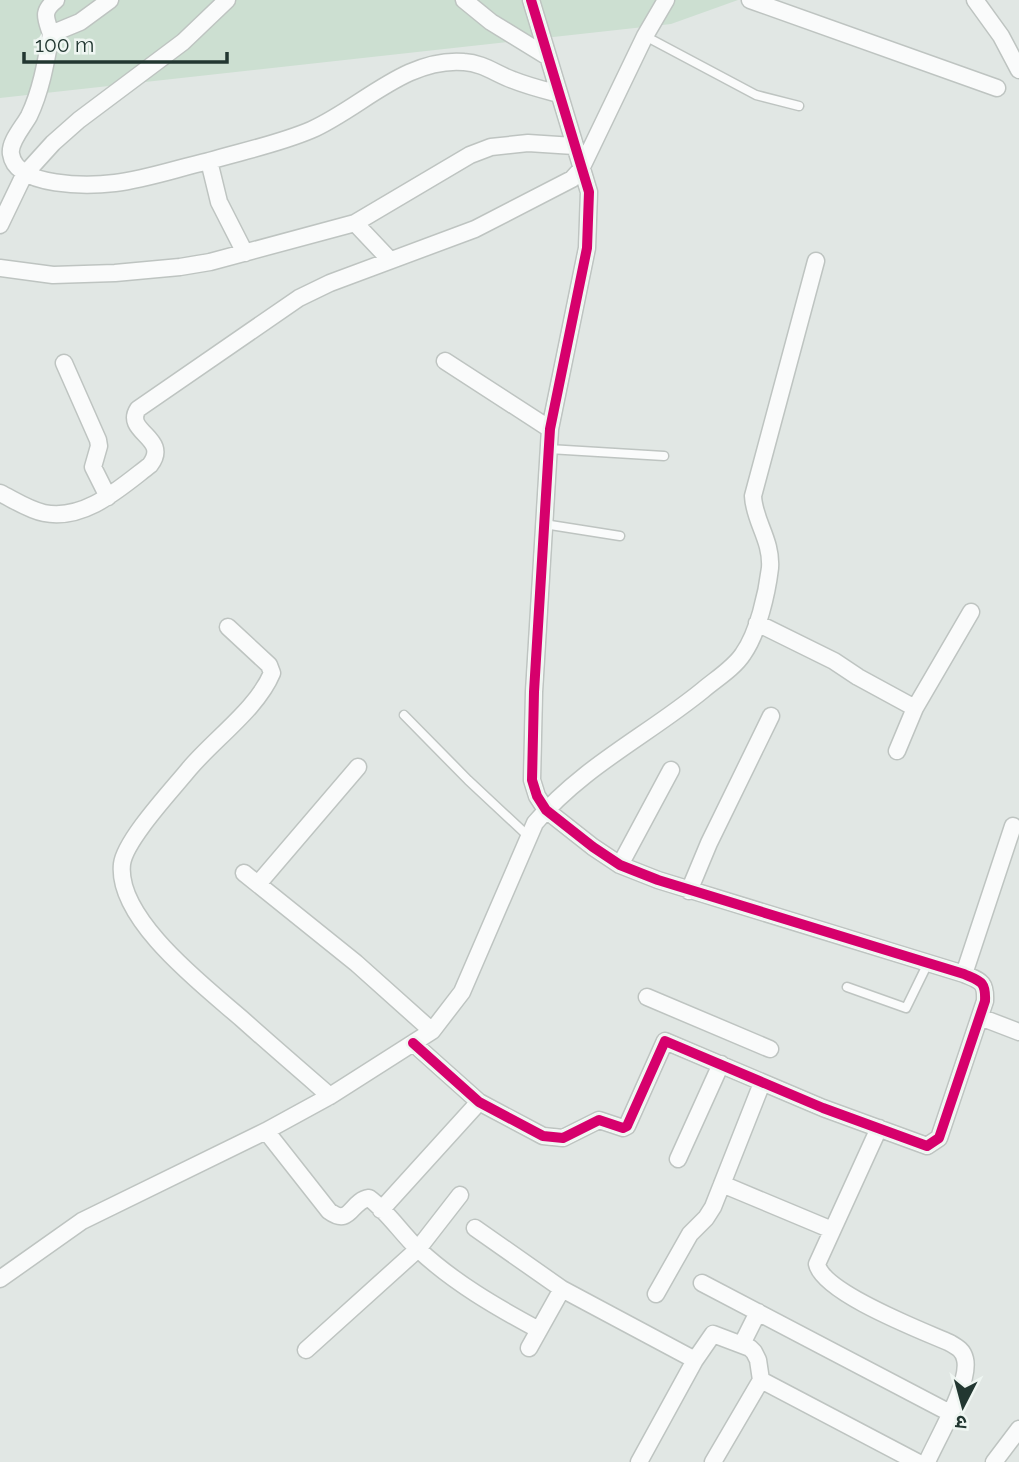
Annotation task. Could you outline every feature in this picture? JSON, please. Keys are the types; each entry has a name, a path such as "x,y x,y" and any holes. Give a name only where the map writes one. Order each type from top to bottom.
{"street":[{"path":"56,0 45,13 51,34 36,97 10,153 24,175 47,182 114,183 209,161 313,129 409,72 451,61 480,64 512,80 559,94"},
{"path":"51,34 80,22 110,0"},
{"path":"0,225 24,175 62,136 183,42 227,0"},
{"path":"464,0 491,22 548,57"},
{"path":"531,0 589,192 587,248 548,449 534,692 532,780 537,796 546,810 593,848 620,865 689,891 964,974 981,981 986,989 980,1017 939,1138 933,1144 920,1146 721,1064 647,998"},
{"path":"0,493 32,509 59,515 71,513 108,497 155,459 155,446 134,421 138,409 299,298 330,283 475,229 563,185 581,170 645,36 666,0"},
{"path":"750,0 997,88"},
{"path":"975,0 1001,36 1019,70"},
{"path":"0,268 53,275 180,267 245,253 355,223 470,155 491,147 528,143 574,146"},
{"path":"209,161 227,223 245,253"},
{"path":"355,223 390,260"},
{"path":"0,1279 82,1221 266,1131 330,1096 432,1031 462,992 528,836 546,810 592,767 688,702 742,656 757,623 769,568 770,551 766,534 754,511 753,496 816,261"},
{"path":"445,361 550,429"},
{"path":"64,363 99,446 93,467 108,497"},
{"path":"897,751 915,708 971,612"},
{"path":"757,623 834,661 915,708"},
{"path":"228,627 269,665 272,673 253,702 191,767 128,845 122,864 123,884 130,902 172,957 330,1096"},
{"path":"689,891 709,843 771,716"},
{"path":"258,884 358,767"},
{"path":"620,865 671,770"},
{"path":"964,974 1013,826"},
{"path":"244,873 356,963 432,1031"},
{"path":"980,1017 1019,1032"},
{"path":"413,1042 479,1102 525,1128 555,1139 563,1138 599,1120 623,1128 630,1120 662,1044 678,1028"},
{"path":"678,1028 770,1049"},
{"path":"678,1160 721,1064"},
{"path":"656,1294 690,1234 713,1207 762,1083"},
{"path":"381,1210 479,1102"},
{"path":"878,1128 817,1264 819,1272 825,1278 881,1312 960,1349 965,1358 966,1374 927,1462"},
{"path":"266,1131 329,1211 342,1217 348,1215 363,1199 369,1198 418,1249 484,1299 539,1329"},
{"path":"722,1184 832,1230"},
{"path":"306,1350 418,1249 460,1195"},
{"path":"475,1228 562,1289 695,1360"},
{"path":"702,1283 950,1413"},
{"path":"529,1348 562,1289"},
{"path":"742,1344 758,1312"},
{"path":"639,1462 695,1360 713,1334 742,1344 754,1352 761,1380 713,1462"},
{"path":"761,1380 917,1462"},
{"path":"994,1462 1019,1429"}],"lane":[{"path":"645,36 756,94 799,106"},
{"path":"548,449 664,456"},
{"path":"544,524 620,536"},
{"path":"404,715 528,836"},
{"path":"847,987 906,1008 928,963"}],"green space":[{"path":"0,0 738,0 671,24 0,98"}],"cycle path":[{"path":"413,1043 479,1102 543,1136 563,1138 599,1120 623,1128 627,1126 665,1041 823,1108 927,1146 939,1138 985,1001 981,983 964,974 658,880 620,865 546,810 537,796 532,780 534,692 550,429 587,248 589,192 531,0"}]}
